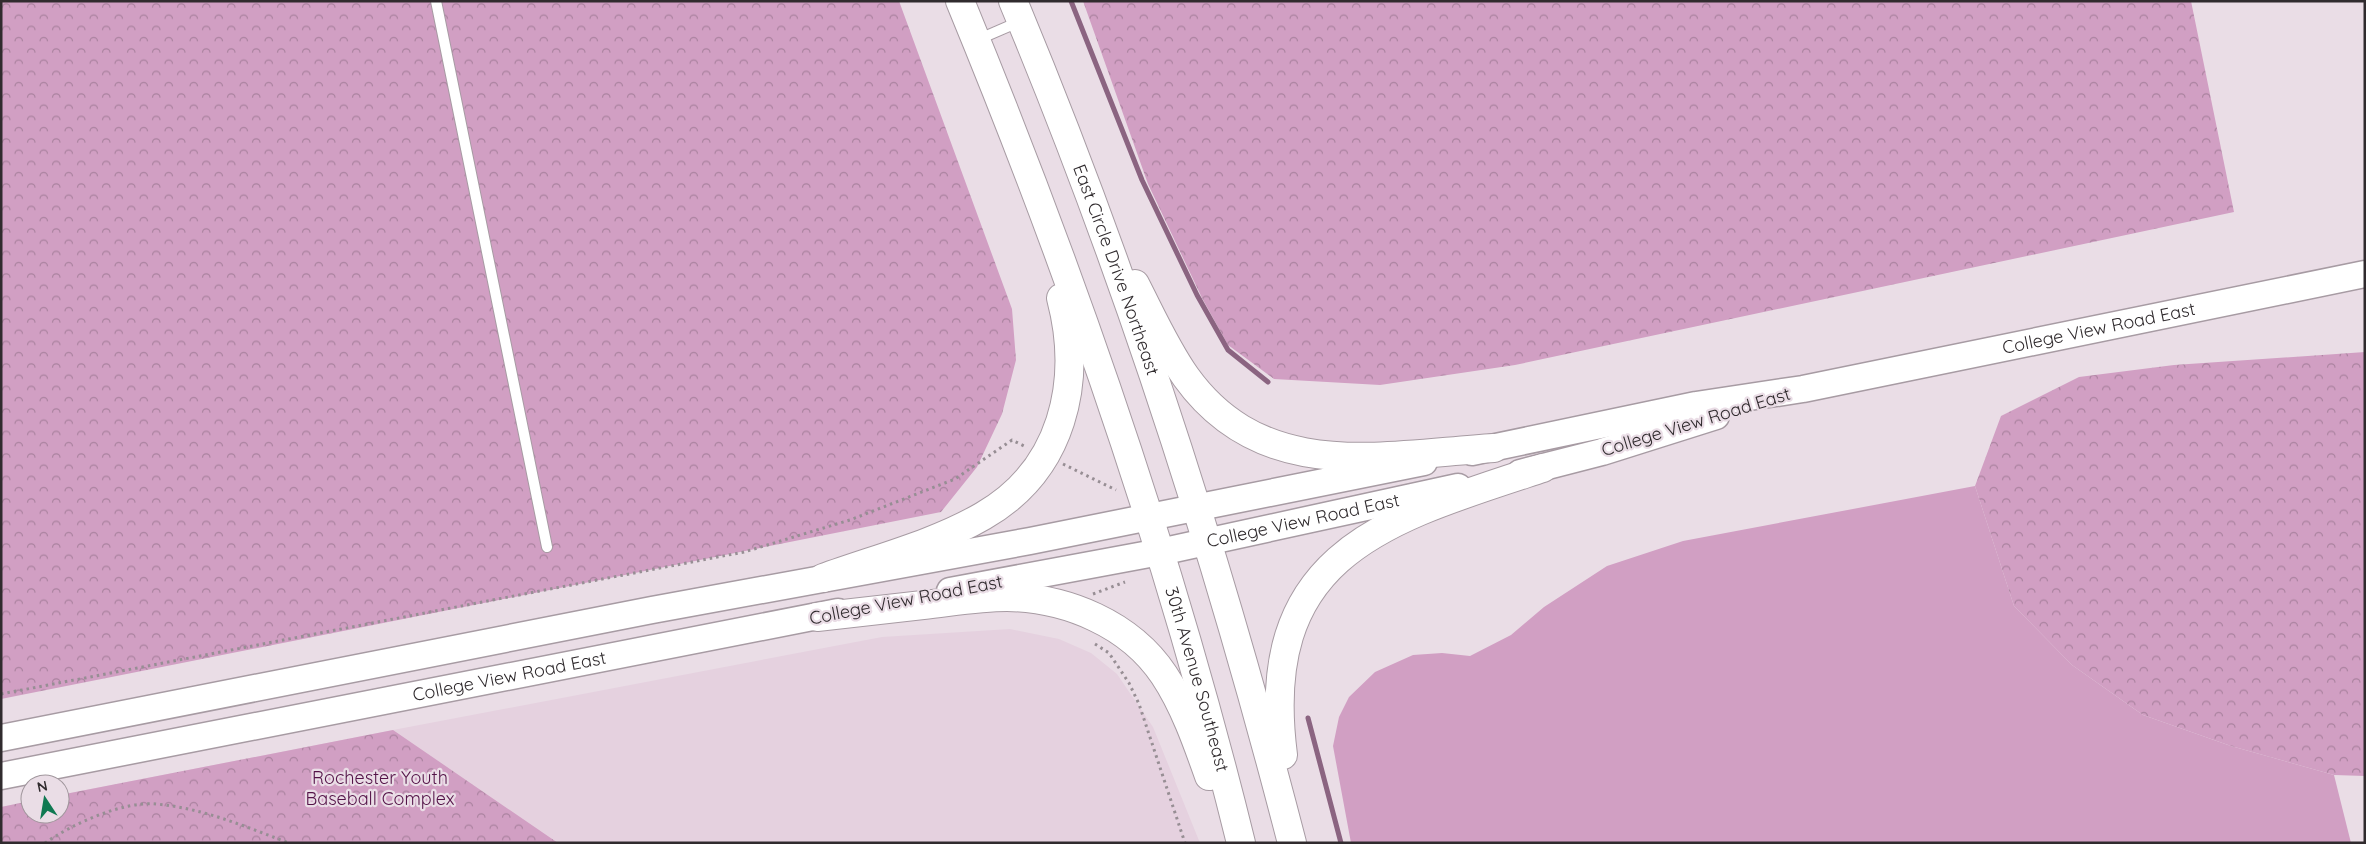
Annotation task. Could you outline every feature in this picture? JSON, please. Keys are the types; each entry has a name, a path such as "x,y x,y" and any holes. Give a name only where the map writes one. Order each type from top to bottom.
{"main road":[{"path":"960,1 1029,170 1115,411 1149,517"},
{"name":"East Circle Drive Northeast","path":"1017,11 1094,208 1208,541"},
{"path":"823,578 933,538 982,517 1010,498 1025,483 1053,442 1067,400 1069,350 1062,303 1029,170"},
{"path":"1094,208 1186,377 1215,410 1239,428 1285,449 1326,456 1362,456 1494,448"},
{"name":"College View Road East","path":"1,738 823,578 1198,508 1696,405 1802,389 2365,274"},
{"name":"College View Road East","path":"1,776 817,616 1160,552 1360,510 1543,468 1602,452 1802,389"},
{"path":"1297,843 1282,744 1279,687 1290,632 1300,608 1313,586 1353,547 1397,521 1454,497 1543,468"},
{"name":"30th Avenue Southeast","path":"1149,517 1190,649 1241,843"},
{"path":"1208,541 1245,663 1292,843"},
{"path":"817,616 1008,597 1047,601 1082,611 1104,621 1133,640 1165,676 1190,727 1234,843"}],"lane":[{"path":"436,1 547,547"},
{"path":"976,40 1017,11"}],"path":[{"path":"45,843 92,817 132,806 155,804 214,815 289,843"}],"shaded area":[{"path":"1010,629 1059,639 1091,653 1117,674 1153,727 1200,843 1,843 1,807 20,803 20,824 70,824 70,793 882,637"}],"green space":[{"path":"1,1 899,1 1012,309 1016,360 1002,414 977,467 941,512 1,699"},
{"path":"1083,1 2191,1 2234,212 1515,365 1380,385 1274,379 1228,345 1202,298 1148,184"},
{"path":"2365,352 2365,776 2334,775 2231,746 2143,715 2072,665 2014,606 1975,486 2001,416 2079,377 2174,365"},
{"path":"1975,486 2014,606 2072,665 2143,715 2231,746 2334,775 2351,843 1351,843 1333,746 1339,717 1349,697 1375,672 1413,655 1442,653 1470,656 1511,635 1544,607 1607,566 1683,541"},
{"name":"Rochester Youth Baseball Complex","path":"393,730 558,843 1,843 1,807 20,803 20,824 70,824 70,793"}],"waterway":[{"path":"1071,1 1142,180 1197,295 1228,350 1268,382"},
{"path":"1308,718 1341,843"}]}
